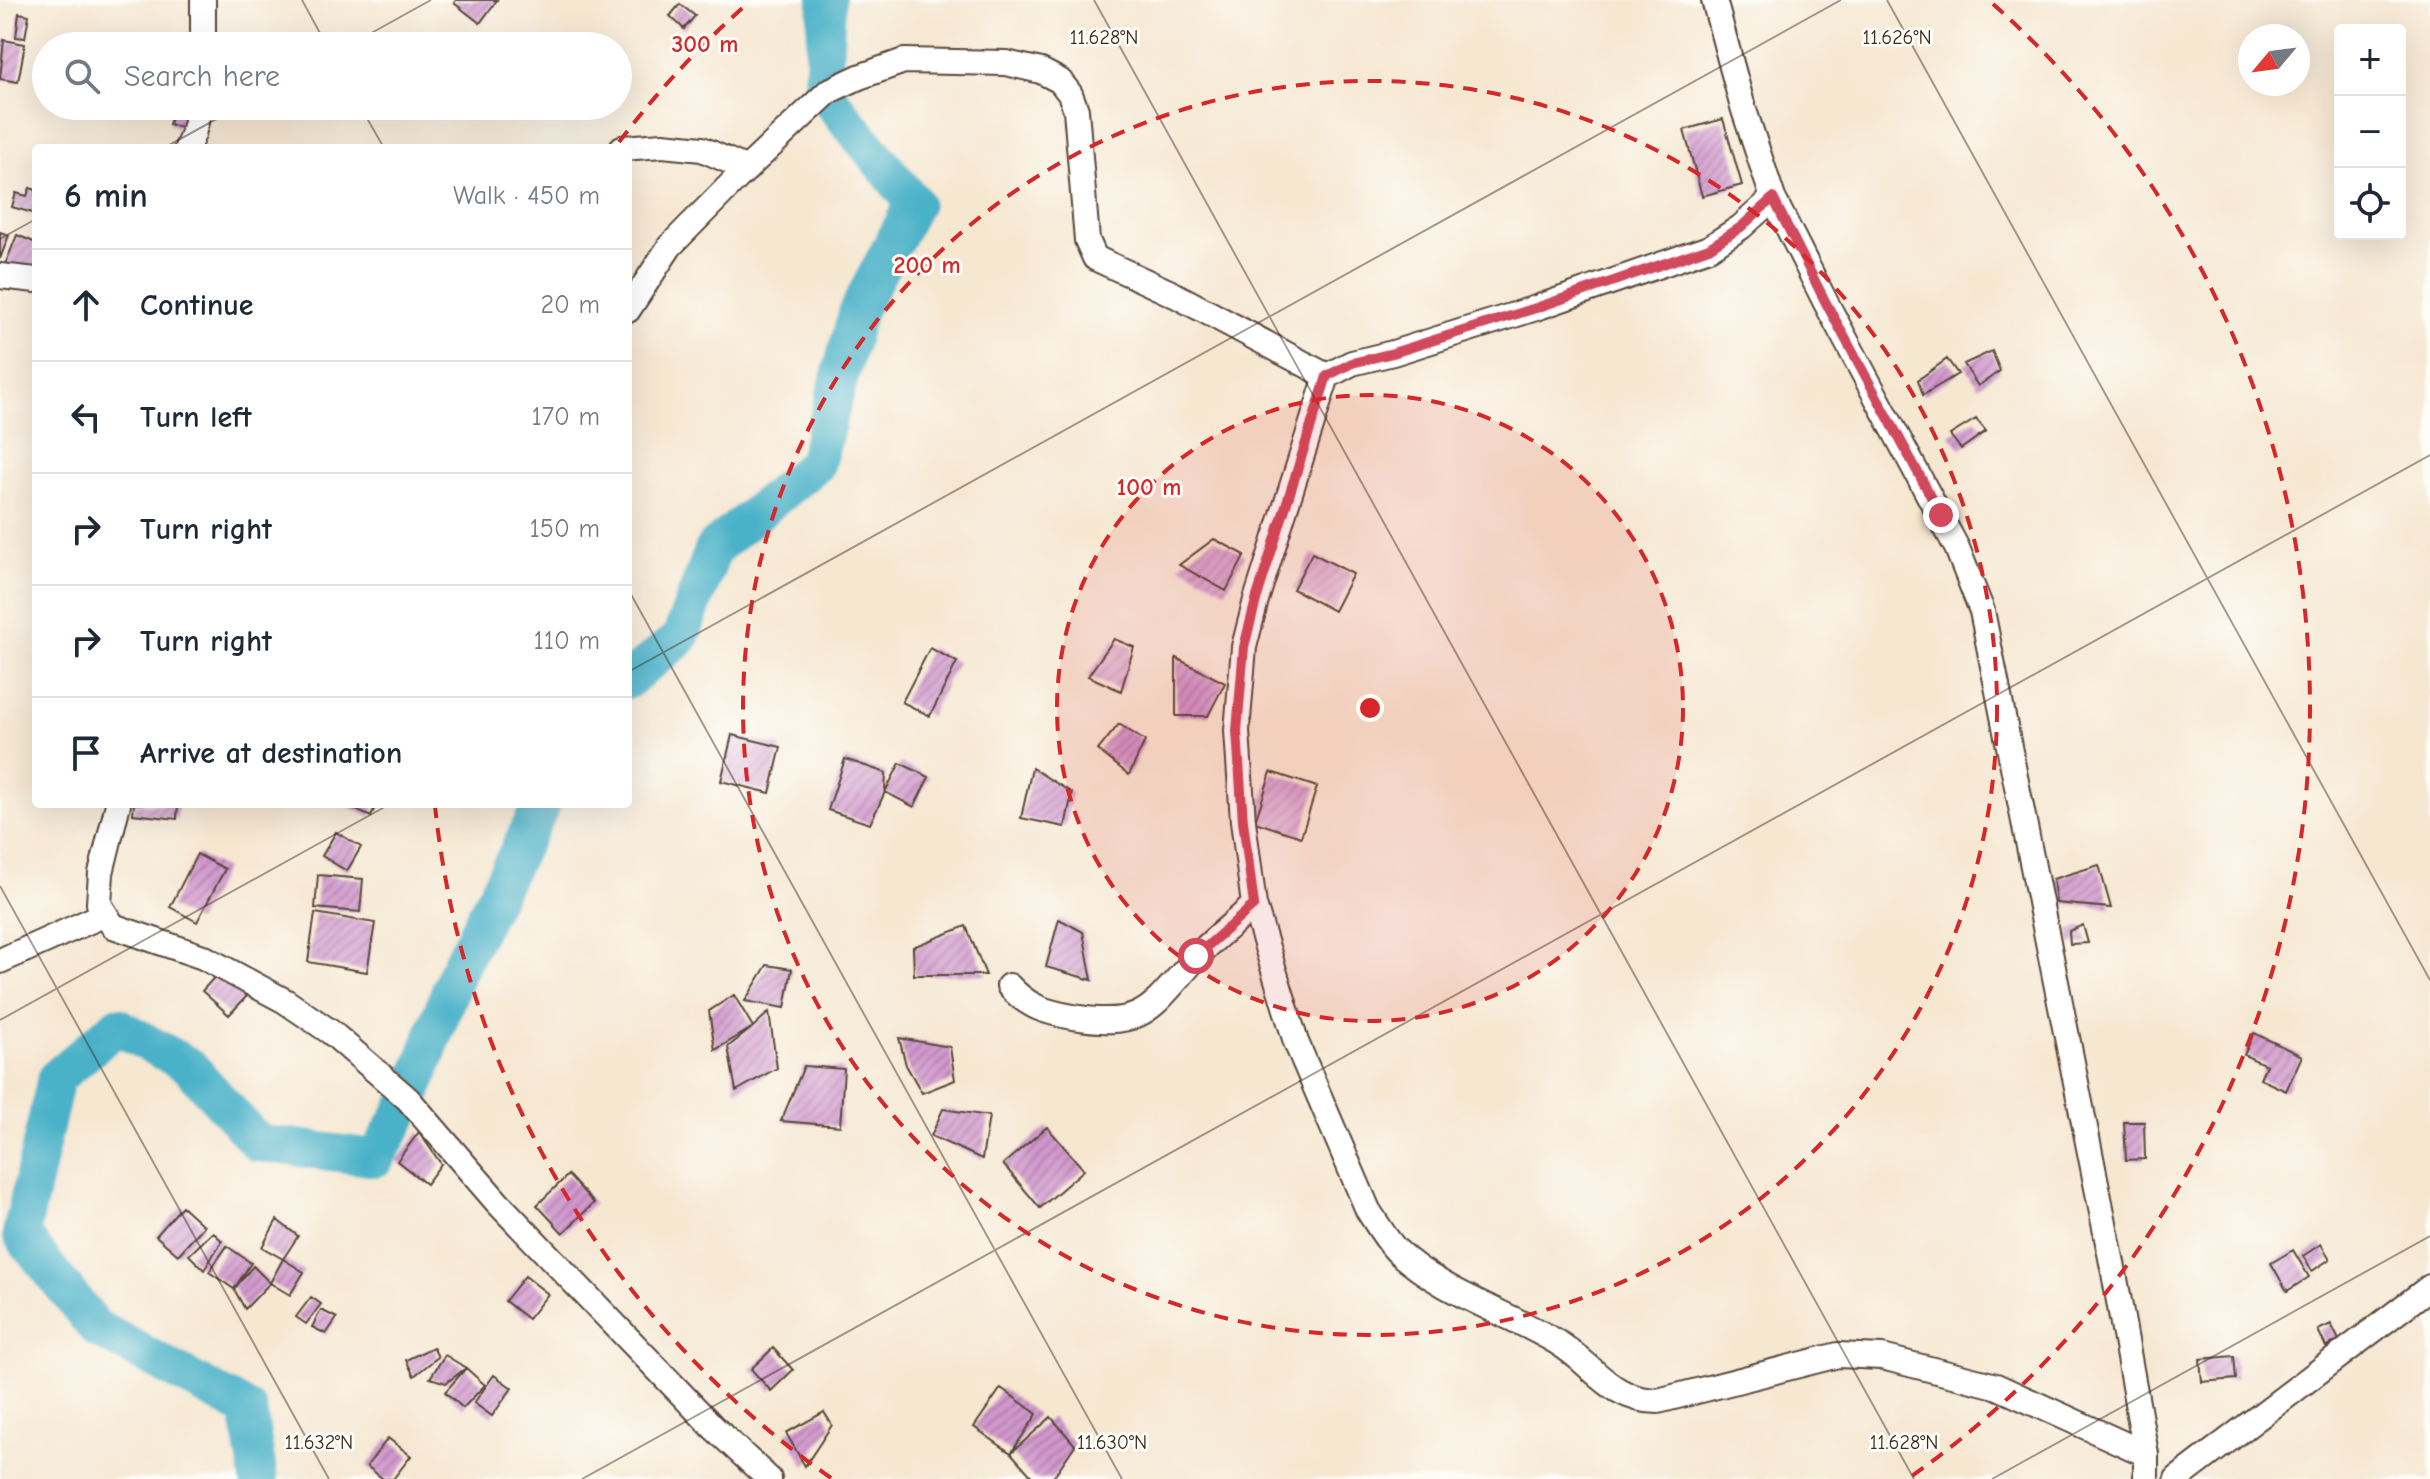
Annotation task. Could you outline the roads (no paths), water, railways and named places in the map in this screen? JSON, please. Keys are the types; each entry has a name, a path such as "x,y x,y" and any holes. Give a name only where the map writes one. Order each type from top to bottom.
{"street":[{"path":"203,0 203,32"},
{"path":"1714,0 1742,104 1773,198 1941,515 1982,611 2114,1273 2146,1454 2146,1479"},
{"path":"632,304 670,246 829,91 904,61 1006,63 1041,71 1060,81 1070,94 1076,110 1084,218 1089,250 1095,258 1175,295 1327,376"},
{"path":"189,144 196,120"},
{"path":"632,147 663,145 702,149 747,169"},
{"path":"1773,198 1741,227 1709,248 1536,308 1352,363 1327,376 1244,647 1237,731 1243,821 1254,905 1296,1042 1368,1210 1382,1233 1412,1263 1436,1279 1556,1341 1611,1387 1629,1397 1658,1401 1838,1355 1882,1357 1996,1386 2146,1454"},
{"path":"0,276 32,280"},
{"path":"117,808 101,873 99,904 103,915 113,926 203,957 285,1001 332,1033 418,1110 497,1202 713,1427 769,1479"},
{"path":"1009,986 1032,1007 1045,1012 1118,1021 1132,1019 1160,1000 1196,956 1254,905"},
{"path":"0,961 103,915"},
{"path":"2177,1479 2430,1287"}],"waterway":[{"path":"823,89 827,0"},
{"path":"632,677 680,638 714,548 816,464 858,310 914,203 829,99"},
{"path":"412,1095 456,973 540,808"},
{"path":"259,1479 248,1410 96,1328 21,1234 56,1078 117,1026 189,1066 258,1143 376,1158 406,1105"}]}
